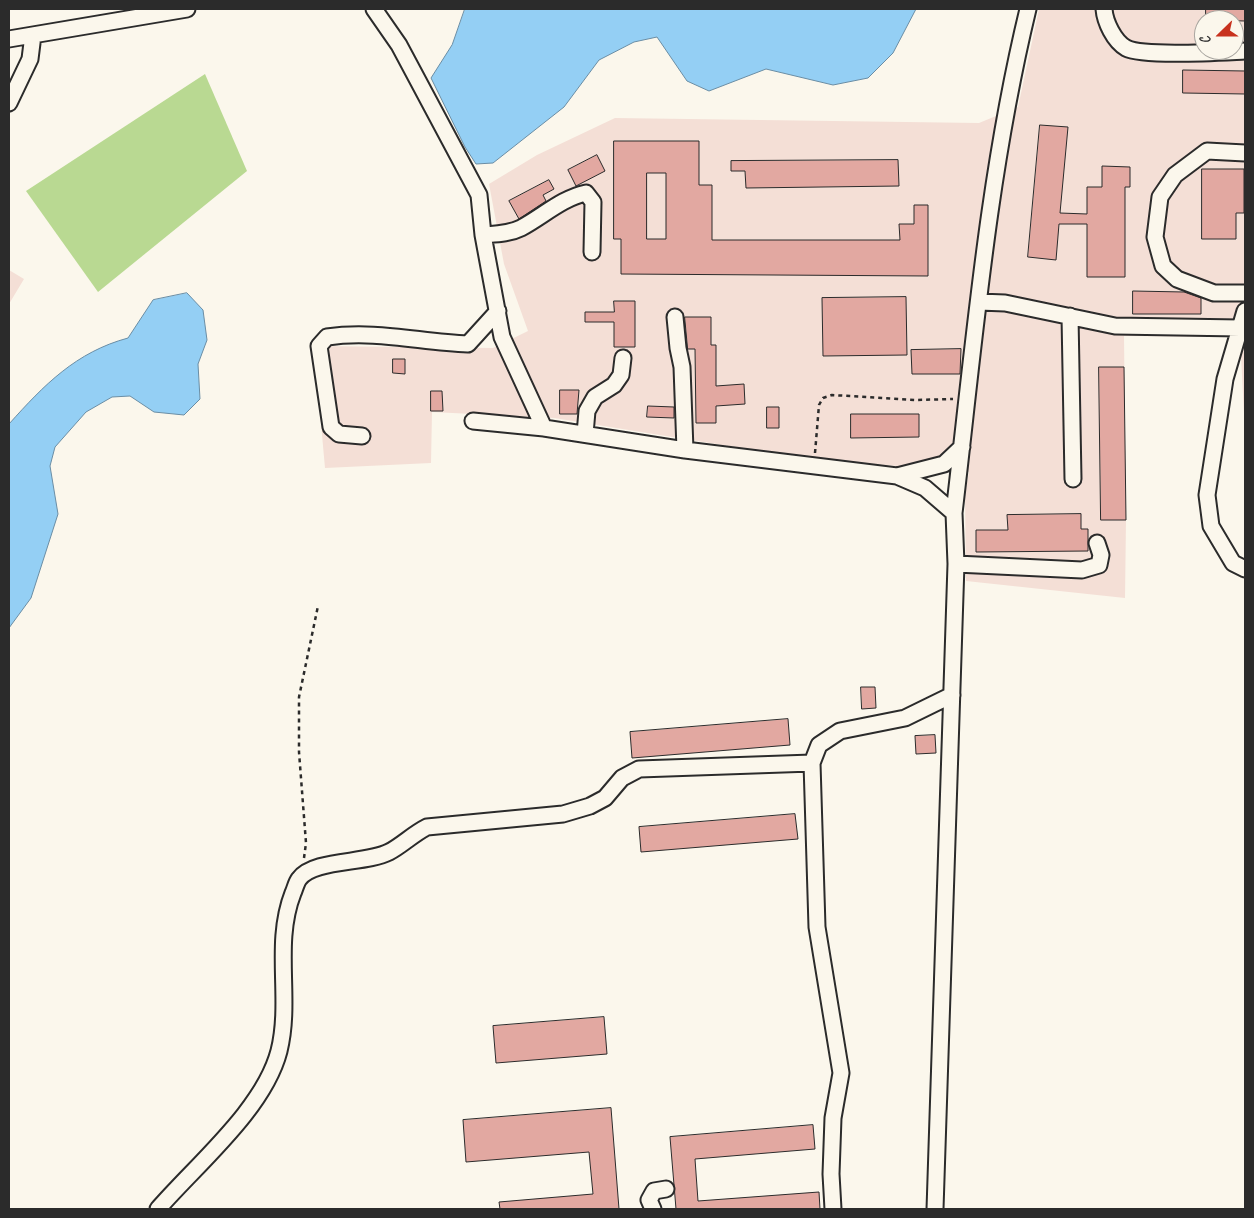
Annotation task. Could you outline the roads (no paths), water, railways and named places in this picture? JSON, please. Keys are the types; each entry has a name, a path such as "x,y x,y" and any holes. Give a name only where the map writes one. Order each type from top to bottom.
{"street":[{"path":"10,36 33,35 188,9"},
{"path":"374,9 399,45 479,195 483,236 502,336 544,428"},
{"path":"935,1209 956,564 954,513 995,174 1015,64 1028,9"},
{"path":"1104,9 1112,35 1126,48 1154,53 1245,51"},
{"path":"9,103 30,59 33,35"},
{"path":"1245,153 1207,151 1175,175 1160,197 1155,237 1163,266 1177,279 1214,293 1245,293"},
{"path":"483,236 507,233 520,228 575,195 586,193 594,202 592,252"},
{"path":"979,302 1005,303 1115,326 1240,328"},
{"path":"1245,311 1225,379 1207,495 1211,526 1234,563 1245,570"},
{"path":"362,436 339,434 331,427 319,346 327,337 351,333 384,334 428,342 468,344 498,312"},
{"path":"1070,316 1073,479"},
{"path":"675,317 682,367 685,450"},
{"path":"585,434 587,411 596,397 614,384 621,375 623,358"},
{"path":"473,421 544,428 685,450 897,476 925,488 954,513"},
{"path":"897,476 944,464 962,447"},
{"path":"956,564 1082,570 1099,565 1101,555 1097,543"},
{"path":"833,1209 831,1174 833,1118 841,1073 817,927 812,763 820,745 840,731 905,718 952,695"},
{"path":"158,1209 252,1105 270,1079 280,1050 283,925 299,879 312,870 389,852 409,836 426,827 562,814 590,806 605,798 622,778 638,769 812,763"},
{"path":"653,1209 649,1200 654,1191 666,1189"}],"water":[{"path":"465,9 916,9 893,53 868,78 833,85 766,69 709,91 687,81 657,37 634,42 599,60 564,107 493,163 476,164 465,147 431,78 452,45"},
{"path":"187,293 203,310 207,340 198,364 200,399 184,415 154,412 130,396 112,397 86,412 55,447 50,466 58,514 31,598 9,628 9,424 48,383 77,361 109,344 128,338 153,300"}]}
